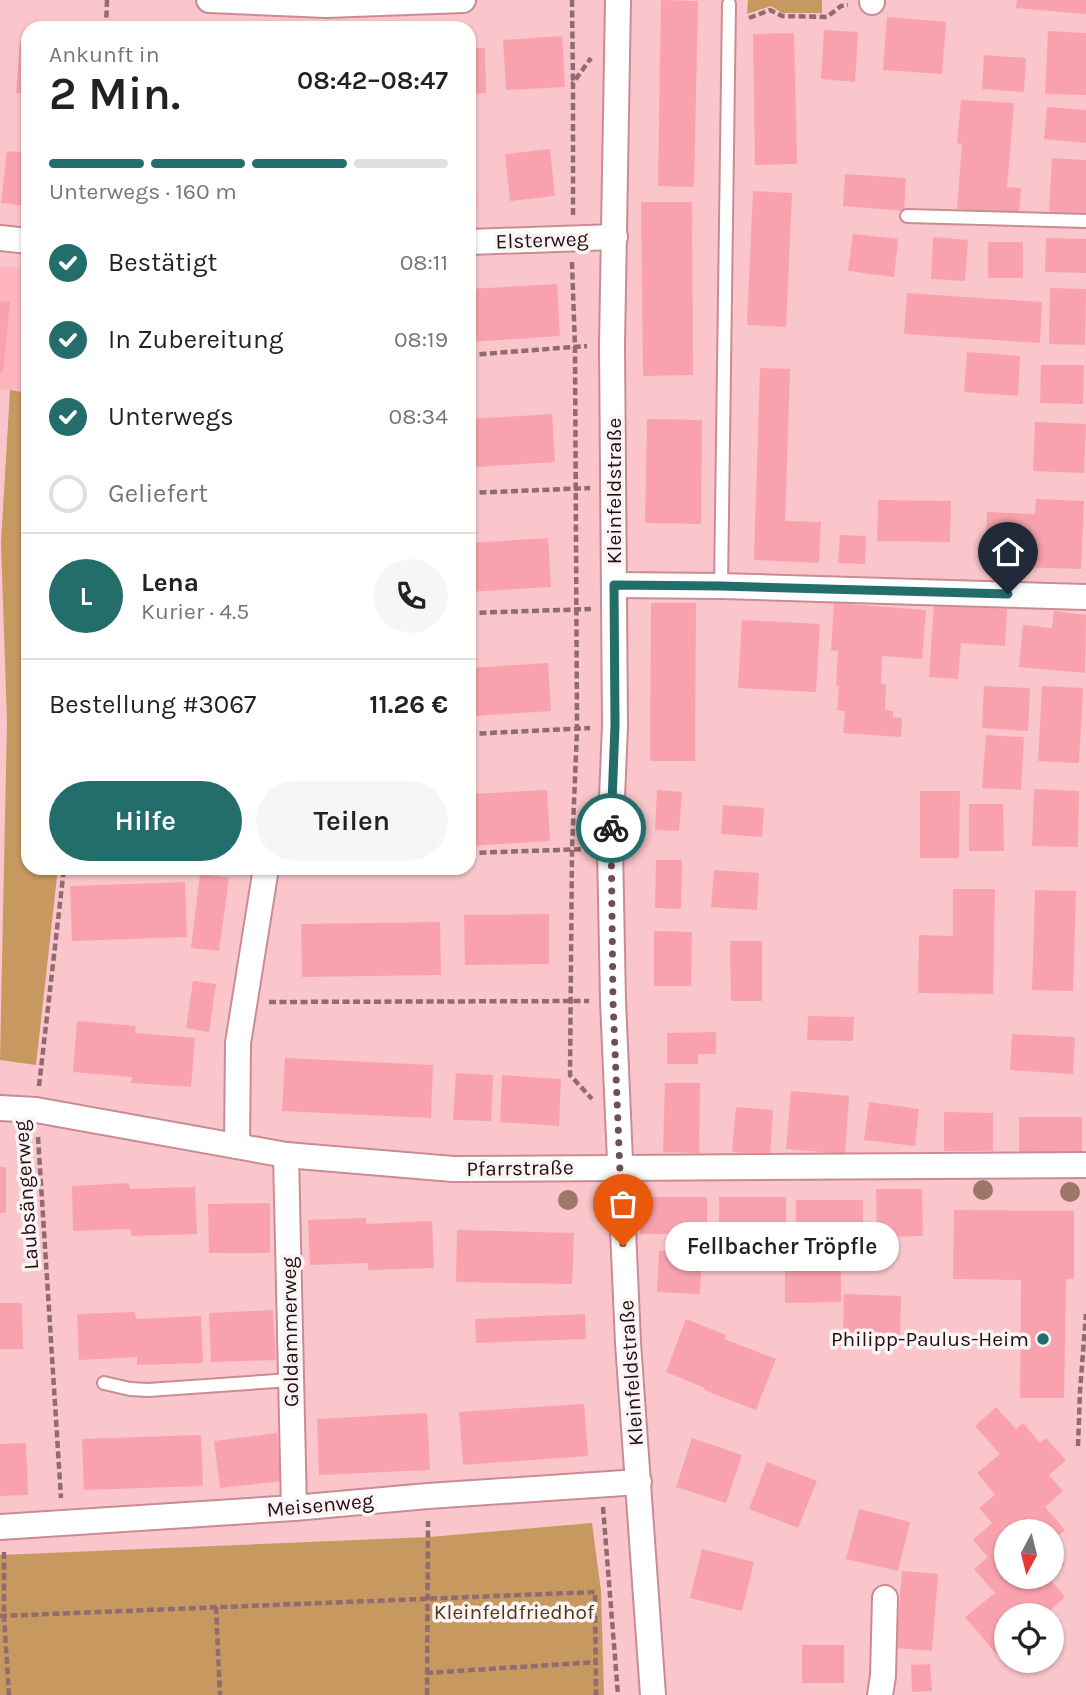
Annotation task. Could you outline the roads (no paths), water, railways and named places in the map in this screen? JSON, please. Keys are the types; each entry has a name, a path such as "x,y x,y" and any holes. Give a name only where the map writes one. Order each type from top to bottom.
{"street":[{"path":"209,0 326,5 463,0"},
{"name":"Kleinfeldstraße","path":"618,0 612,345 615,488 615,725 610,848 613,1001 628,1343 653,1695"},
{"name":"Elsterweg","path":"476,242 615,237"},
{"path":"0,238 21,240"},
{"path":"614,597 720,586 1086,597"},
{"path":"237,1146 238,1043 265,875"},
{"name":"Pfarrstraße","path":"0,1108 36,1110 285,1155 453,1169 1086,1165"},
{"name":"Goldammerweg","path":"285,1155 294,1508"},
{"name":"Meisenweg","path":"0,1527 639,1482"},
{"path":"880,1695 884,1675 884,1598"}],"lane":[{"path":"720,586 729,4"},
{"path":"907,216 1086,221"},
{"path":"104,1383 148,1390 291,1380"}],"place":[{"name":"Fellbacher Tröpfle","path":"623,1246"},
{"name":"Philipp-Paulus-Heim","path":"1043,1339"}],"park label":[{"name":"Kleinfeldfriedhof","path":"514,1612"}]}
